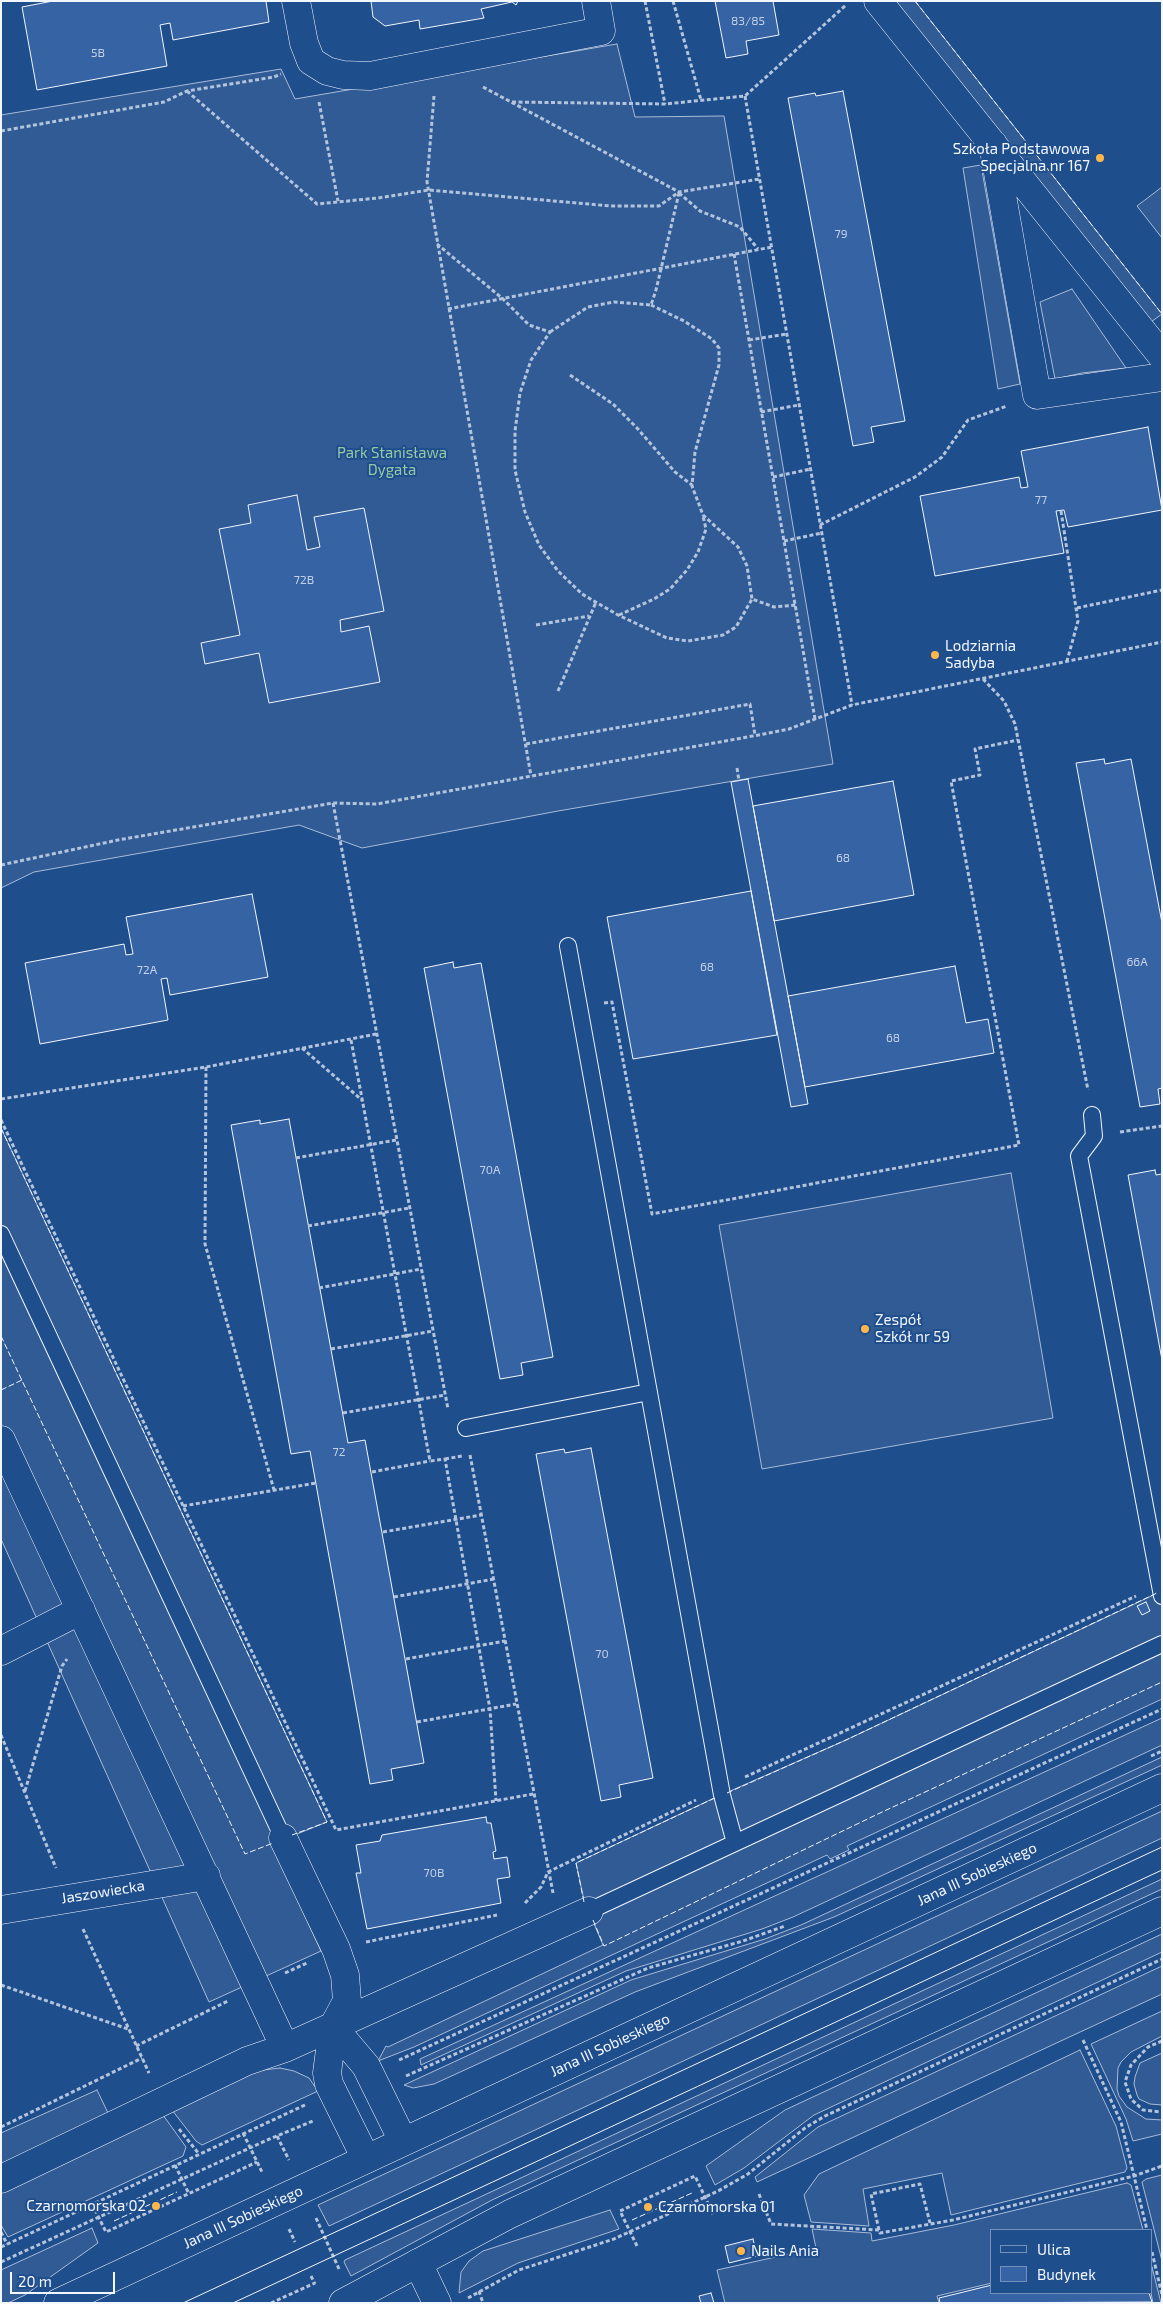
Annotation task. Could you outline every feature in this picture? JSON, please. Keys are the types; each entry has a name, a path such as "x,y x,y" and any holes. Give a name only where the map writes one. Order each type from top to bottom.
{"street":[{"path":"296,1 304,43 311,61 327,71 343,75 370,76 602,31 596,1"},
{"path":"878,1 993,142 1162,356"},
{"path":"993,142 1037,395 1162,377"},
{"path":"1,1440 285,2048"},
{"path":"1,1651 85,1619"},
{"name":"Jana III Sobieskiego","path":"58,2303 1162,1788"},
{"path":"283,1838 336,1949 345,1976 347,2001 333,2026 327,2073 330,2084 366,2159"},
{"name":"Jaszowiecka","path":"1,1910 206,1876"},
{"path":"1,2180 247,2061 285,2048 589,1911"},
{"path":"343,2303 503,2218 1162,1911"},
{"path":"333,2026 366,2066 403,2141"},
{"path":"418,2263 437,2303"}],"lane":[{"path":"568,946 722,1788 734,1843"},
{"path":"1092,1115 1094,1136 1079,1156 1160,1591"},
{"path":"1,1234 283,1838"},
{"path":"466,1428 649,1392"},
{"path":"589,1911 1162,1644"}],"path":[{"path":"646,1 665,104"},
{"path":"673,1 701,100"},
{"path":"512,102 665,104 745,96 850,1"},
{"path":"463,57 467,79 679,192 700,211 740,228 758,249"},
{"path":"1,131 164,102 187,92 274,77 311,61 338,201"},
{"path":"427,64 435,90 428,190 526,744 530,776"},
{"path":"187,92 317,204 378,198 428,190 611,206 659,206 679,192 760,179"},
{"path":"745,96 852,705"},
{"path":"651,305 679,192"},
{"path":"438,244 503,299 529,325 550,332"},
{"path":"448,309 772,247"},
{"path":"734,254 816,719"},
{"path":"618,615 654,599 670,589 687,570 698,552 706,529 692,486 695,452 719,365 719,348 712,339 684,321 651,305 614,302 588,307 550,332 531,360 520,393 515,431 516,470 525,512 539,545 558,571 582,594 618,615 667,638 688,641 723,635 736,627 752,599 747,566 738,547 703,515"},
{"path":"749,340 786,334"},
{"path":"570,375 613,404 637,428 670,467 692,486"},
{"path":"820,524 915,477 942,457 968,420 1037,395"},
{"path":"761,412 799,405"},
{"path":"773,477 811,469"},
{"path":"1061,510 1078,621 1067,661"},
{"path":"784,541 822,533"},
{"path":"1076,608 1162,590"},
{"path":"752,599 774,607 796,605"},
{"path":"558,691 596,602"},
{"path":"536,625 589,616"},
{"path":"1,865 118,840 333,803 377,804 755,736 789,729 852,705 1162,642"},
{"path":"983,679 1004,701 1015,724 1092,1115"},
{"path":"526,744 750,704 755,736"},
{"path":"579,1008 612,1002 652,1214 1020,1145 951,781 980,776 975,748 1018,740"},
{"path":"738,768 739,781"},
{"path":"333,803 448,1412 466,1428 557,1925"},
{"path":"1,1099 206,1067 376,1034"},
{"path":"351,1040 430,1461"},
{"path":"302,1048 363,1101"},
{"path":"206,1067 205,1244 274,1490"},
{"path":"1,1120 336,1830 533,1794"},
{"path":"1094,1136 1162,1126"},
{"path":"296,1158 396,1140"},
{"path":"308,1226 409,1208"},
{"path":"319,1288 421,1269"},
{"path":"331,1349 433,1331"},
{"path":"342,1413 445,1395"},
{"path":"372,1472 470,1454"},
{"path":"445,1459 490,1709 496,1801"},
{"path":"183,1506 316,1483"},
{"path":"383,1532 481,1514"},
{"path":"394,1598 494,1579"},
{"path":"548,1872 722,1788 1160,1591"},
{"path":"25,1791 62,1666 85,1619"},
{"path":"406,1659 505,1641"},
{"path":"417,1722 516,1704"},
{"path":"390,2064 1162,1709"},
{"path":"1,1735 69,1898 167,2113 199,2154"},
{"path":"1144,1759 1162,1751"},
{"path":"400,2078 648,1968 743,1941 788,1925"},
{"path":"466,2299 519,2270 630,2232 705,2197 748,2174 806,2128 825,2116 1162,1960"},
{"path":"1,1985 128,2029"},
{"path":"1083,2040 1121,2122 1147,2229"},
{"path":"1162,2041 1148,2047 1131,2066 1125,2082 1131,2099 1143,2110 1162,2112"},
{"path":"1,2127 142,2058"},
{"path":"1,2247 313,2102"},
{"path":"1,2262 250,2147 315,2120"},
{"path":"243,2133 262,2172"},
{"path":"277,2136 288,2159"},
{"path":"92,2204 106,2232 258,2162"},
{"path":"175,2165 189,2194"},
{"path":"930,2224 920,2184 871,2194 880,2234 930,2224 1134,2176 1162,2166"},
{"path":"637,2246 620,2211 695,2176 713,2214"},
{"path":"759,2194 771,2224 879,2230"},
{"path":"322,2230 337,2264"},
{"path":"1,2232 7,2244"},
{"path":"1153,2256 1162,2295"},
{"path":"271,2303 314,2283"},
{"path":"479,2291 483,2303"}],"shaded area":[{"path":"888,1 915,1 1162,314 1141,329"},
{"name":"Park Stanisława Dygata","path":"617,44 635,117 724,116 833,764 558,811 362,848 299,825 34,872 1,888 1,115 281,69 295,99"},
{"path":"981,165 1020,384 998,389 963,168"},
{"path":"1162,187 1162,238 1137,206"},
{"path":"1072,289 1126,368 1082,373 1055,379 1040,302"},
{"path":"1,1128 327,1822 272,1844 321,1951 209,2002 1,1539"},
{"path":"1011,1173 1053,1418 762,1469 719,1225"},
{"path":"1162,1591 1162,1699 847,1846 849,1850 830,1859 827,1855 414,2047 378,2061 386,2046 388,2047 603,1945 584,1900 576,1863 712,1799 846,1740"},
{"path":"1162,1718 1162,1745 793,1917 762,1929 626,1971 421,2065 420,2059"},
{"path":"1162,1757 1162,1765 834,1917 635,1992 434,2084 413,2088 404,2085 631,1980 765,1939 801,1925"},
{"path":"1162,1811 1162,1838 329,2226 318,2205"},
{"path":"1162,1879 1162,1889 492,2200 351,2276 344,2262 345,2260"},
{"path":"1162,1934 1162,1952 814,2115 744,2168 715,2185 706,2166 785,2110"},
{"path":"1162,1966 1162,1994 757,2182 755,2177 818,2127"},
{"path":"1162,2011 1162,2036 1131,2052 1118,2068 1117,2089 1119,2096 1127,2107 1146,2119 1162,2120 1162,2134 1133,2141 1126,2119 1091,2044"},
{"path":"1080,2050 1116,2126 1127,2168 1125,2172 951,2215 942,2173 863,2189 869,2226 811,2222 804,2195 819,2174"},
{"path":"1162,2053 1162,2105 1150,2104 1139,2099 1134,2084 1135,2077 1140,2063"},
{"path":"280,2068 294,2071 309,2078 318,2091 202,2145 196,2141 172,2110 255,2071"},
{"path":"97,2090 118,2134 163,2115 186,2147 183,2156 8,2237 1,2225 1,2133"},
{"path":"1162,2175 1162,2261 1142,2182 1146,2179"},
{"path":"1127,2183 1131,2185 1143,2229 990,2229 990,2283 937,2296 939,2303 725,2303 717,2270 816,2248 812,2229 871,2233 872,2241 954,2225"},
{"path":"610,2210 619,2229 518,2263 459,2293 461,2272 469,2261 483,2251"},
{"path":"92,2228 98,2243 25,2295 8,2303 1,2303 1,2270"},
{"path":"1153,2271 1161,2303 1153,2303 1151,2294 1153,2294"}],"building":[{"path":"53,1 266,1 269,22 173,40 170,23 160,25 167,66 37,90 22,7"},
{"path":"371,1 518,1 516,5 512,2 481,9 484,18 420,29 419,20 385,26 373,17"},
{"path":"715,1 773,1 779,35 746,41 748,54 726,58"},
{"path":"843,91 905,421 871,427 874,442 853,446 788,98 815,93 816,96"},
{"path":"1148,427 1162,510 1068,527 1064,510 1056,511 1064,553 935,576 920,496 1019,477 1021,488 1028,487 1021,451"},
{"path":"297,495 307,550 320,547 314,517 364,508 384,611 340,620 341,632 369,626 380,682 269,703 259,653 205,664 201,643 240,635 219,529 251,523 248,505"},
{"path":"1104,759 1105,764 1131,759 1162,923 1162,1088 1158,1089 1160,1104 1140,1107 1076,763"},
{"path":"748,779 808,1104 791,1107 731,782"},
{"path":"893,781 914,895 774,921 753,806"},
{"path":"751,891 777,1035 633,1059 607,917"},
{"path":"252,894 268,977 170,995 167,978 161,979 168,1020 40,1044 25,963 124,944 126,955 133,954 126,917"},
{"path":"453,962 454,968 481,963 553,1357 521,1363 523,1375 500,1379 424,968"},
{"path":"955,966 966,1023 988,1019 994,1053 805,1087 788,996"},
{"path":"289,1119 348,1443 365,1440 424,1763 391,1769 393,1780 370,1784 310,1451 291,1454 231,1125 260,1120 260,1124"},
{"path":"1155,1170 1156,1175 1162,1174 1162,1360 1128,1175"},
{"path":"591,1448 653,1778 619,1785 621,1797 601,1801 536,1454 564,1449 565,1453"},
{"path":"1146,1602 1150,1611 1142,1615 1137,1606"},
{"path":"486,1817 487,1823 491,1823 496,1851 493,1852 494,1859 507,1857 510,1877 497,1879 501,1903 367,1929 356,1873 361,1873 356,1845 380,1841 382,1835"},
{"name":"Nails Ania","path":"753,2239 757,2256 729,2263 725,2246"},
{"path":"990,2285 990,2294 1149,2294 1152,2302 940,2303 939,2298"},
{"path":"711,2293 714,2303 701,2303 699,2296"}],"tram line":[{"path":"183,2303 1162,1847"},
{"path":"233,2303 1162,1870"}],"fence":[{"path":"915,1 1162,314"},
{"path":"1,1128 327,1822 292,1835"},
{"path":"1,1336 245,1854 273,1843"},
{"path":"1,1390 22,1380"},
{"path":"727,1793 846,1740 1157,1593"},
{"path":"593,1920 604,1946 880,1813 1162,1682"},
{"path":"584,1902 576,1863 717,1797"},
{"path":"114,2221 177,2192"},
{"path":"632,2220 692,2193"}],"place":[{"name":"Szkoła Podstawowa Specjalna nr 167","path":"1100,158"},
{"name":"Lodziarnia Sadyba","path":"935,655"},
{"name":"Zespół Szkół nr 59","path":"865,1329"},
{"name":"Czarnomorska 02","path":"156,2206"},
{"name":"Czarnomorska 01","path":"648,2207"},
{"name":"Nails Ania","path":"741,2251"}]}
